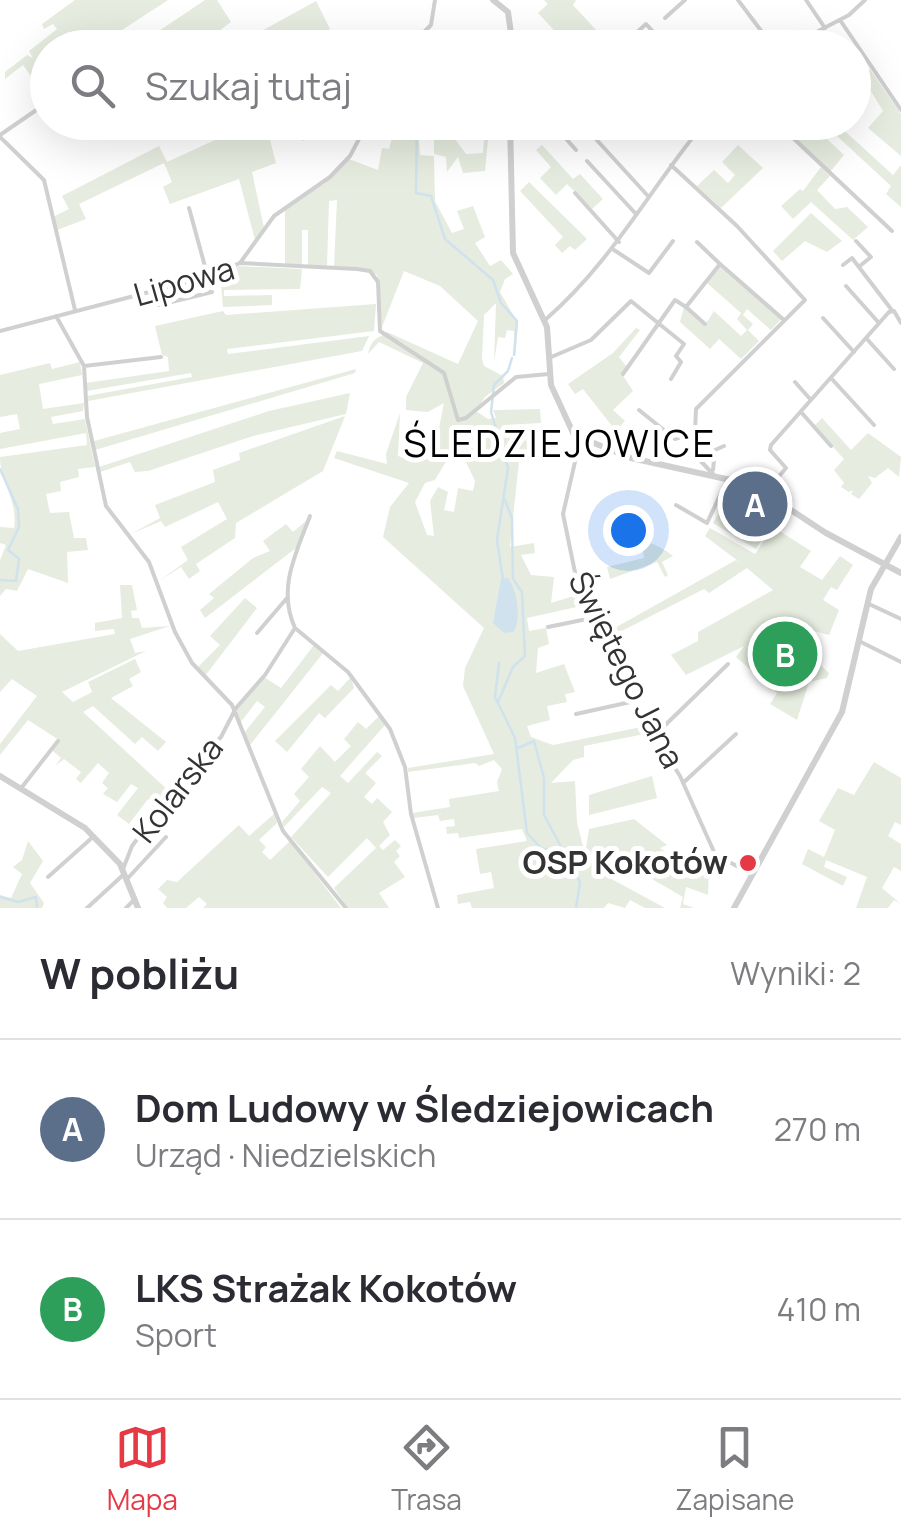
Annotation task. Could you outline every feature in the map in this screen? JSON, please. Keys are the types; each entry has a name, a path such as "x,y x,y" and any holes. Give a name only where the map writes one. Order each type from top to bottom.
{"street":[{"path":"427,30 434,16 435,0"},
{"path":"493,0 508,12 510,30"},
{"path":"665,18 685,0"},
{"path":"738,0 760,30"},
{"path":"744,8 753,0"},
{"path":"806,0 825,28"},
{"path":"821,30 864,0"},
{"path":"840,20 847,30"},
{"path":"871,66 901,110"},
{"path":"30,115 0,136 44,180 75,312"},
{"path":"240,263 274,216 326,180 350,156 358,140"},
{"path":"510,140 512,253 545,320 549,374 556,399 580,440 650,463 713,472 766,492 901,572"},
{"path":"567,140 576,150"},
{"path":"597,140 648,196"},
{"path":"545,320 614,250 648,196 691,140"},
{"path":"795,140 892,231"},
{"path":"587,161 636,214"},
{"path":"671,165 737,226 805,300 696,409 692,433 696,458 713,472"},
{"path":"576,194 619,242"},
{"path":"160,305 212,292 189,208"},
{"path":"614,250 649,273 673,241"},
{"path":"856,241 872,257 860,266"},
{"path":"697,242 784,320"},
{"path":"844,265 852,258 901,322"},
{"name":"Lipowa","path":"0,331 207,276 240,263 370,271 378,282 378,329 444,373 458,420 466,418 522,374 549,374"},
{"path":"686,307 720,264"},
{"path":"846,286 879,323"},
{"path":"549,358 591,340 630,300 684,344 676,356 682,362 671,379"},
{"path":"623,374 675,300 705,324"},
{"path":"766,492 786,468 769,448 892,310"},
{"path":"56,316 84,366 87,417 106,506 149,562 175,632 192,663 234,711 283,831 346,908"},
{"path":"823,318 854,352"},
{"path":"866,338 894,369"},
{"path":"84,366 161,357"},
{"path":"831,378 874,426"},
{"path":"795,382 812,400"},
{"path":"639,410 675,438 692,433"},
{"path":"800,412 831,446"},
{"name":"Świętego Jana","path":"580,440 566,490 563,534 578,588 634,701 683,784 717,857 751,874"},
{"path":"713,472 716,450 724,446"},
{"path":"676,505 707,523 728,478"},
{"path":"310,516 288,574 286,598 295,628 348,672 387,724 403,759 411,814 438,908"},
{"path":"734,908 837,722 867,603 883,564 901,537"},
{"path":"257,633 286,598"},
{"path":"867,603 901,619"},
{"path":"548,627 592,618"},
{"name":"Kolarska","path":"125,874 132,846 188,771 221,737 234,711 295,628"},
{"path":"858,641 901,662"},
{"path":"654,736 728,664"},
{"path":"576,714 634,701"},
{"path":"683,784 736,734"},
{"path":"19,791 58,741"},
{"path":"0,776 19,791 73,818 94,836 125,874 136,904 126,908"},
{"path":"48,877 94,836"},
{"path":"87,908 166,836"}],"shaded area":[{"path":"75,0 168,0 122,30 56,30 53,24 44,29 42,24"},
{"path":"205,0 217,0 231,22 220,30 160,30"},
{"path":"544,0 576,0 573,5 596,30 554,30 538,13 548,4"},
{"path":"316,1 330,29 328,30 264,30"},
{"path":"27,55 30,75 23,65 5,79 5,72"},
{"path":"871,70 901,114 901,156 871,131 871,125 883,111 871,91"},
{"path":"215,140 270,140 276,163 252,172 264,228 255,240 239,179 170,204 163,187 172,182 164,163 79,204 86,219 57,230 53,217 69,209 62,196 159,146 167,162"},
{"path":"391,140 419,140 420,155 434,156 435,201 452,233 464,229 457,211 473,206 485,237 475,243 490,266 501,260 513,274 505,279 500,292 518,323 515,358 514,331 507,330 505,338 498,337 494,362 496,303 484,315 482,359 484,366 503,376 504,383 485,397 476,411 488,419 496,418 493,410 540,409 541,423 504,425 510,437 528,441 530,449 553,448 555,460 519,461 510,547 534,543 535,553 521,555 531,575 554,577 551,603 577,595 581,606 527,618 529,631 546,628 549,644 538,648 536,673 564,664 575,692 565,694 567,702 547,706 550,720 527,726 531,737 553,745 646,726 650,733 584,746 584,757 573,760 551,783 575,781 577,823 585,854 589,829 634,819 667,845 660,848 685,866 692,862 701,870 709,866 708,895 686,887 683,904 694,908 680,908 683,897 602,850 593,869 665,908 645,908 630,900 625,908 608,903 604,908 472,908 470,902 458,904 457,895 494,888 491,872 480,874 476,849 527,841 522,829 459,838 458,833 447,834 446,827 455,826 454,819 440,821 438,815 414,818 412,813 450,807 449,799 499,791 497,782 502,769 494,760 479,766 475,763 408,772 408,768 494,754 463,686 465,668 484,628 383,537 390,507 409,483 334,458 337,451 387,464 386,454 400,413 398,456 413,461 433,458 444,403 428,412 406,410 406,397 423,363 379,342 368,354 376,339 387,332 458,364 478,321 440,286 404,271 382,327 377,275 363,268 334,266 337,200 329,201 327,266 308,265 308,230 302,230 302,264 285,264 285,209 324,184 349,159 378,170 382,148 389,149","holes":["457,443 475,481 473,491 458,488 454,512 444,510 448,492 438,487 430,501 434,536 427,535 415,502 425,483 435,480"]},
{"path":"434,140 456,140 466,154 483,153 484,140 488,140 485,171 463,173 458,157 447,172 446,157 434,154"},
{"path":"796,140 828,140 844,155 830,172"},
{"path":"841,140 855,140 893,175 901,165 901,207 886,194 891,186"},
{"path":"542,145 573,179 580,174 603,199 592,209 567,184 556,195 540,178 551,167 536,150"},
{"path":"738,145 763,168 721,208 697,186 714,170 728,183 735,175 722,162"},
{"path":"821,167 830,176 817,190 835,209 847,207 868,227 853,240 811,202 793,219 781,206 800,189 803,191"},
{"path":"529,182 587,239 575,250 570,246 562,253 555,245 563,237 520,191"},
{"path":"811,213 842,241 827,252 805,241 782,261 773,251"},
{"path":"236,266 302,269 300,289 224,290 224,296 272,295 272,305 223,307 220,273"},
{"path":"720,266 781,319 771,330 747,309 743,315 753,324 748,330 759,341 741,359 719,339 710,349 680,322 684,307 705,325 714,311 741,336 747,330 737,319 741,313 707,283"},
{"path":"376,304 374,331 227,349 228,354 369,336 362,351 88,401 87,396 192,377 191,373 87,391 86,383 169,371 168,357 162,355 155,326 223,311 226,315"},
{"path":"636,328 640,330 619,357 627,367 622,374 633,391 613,410 625,421 616,431 583,389 575,394 568,384 613,353"},
{"path":"80,362 82,375 39,384 43,409 84,403 83,411 51,417 53,424 85,419 95,467 78,469 79,477 60,482 61,491 46,494 50,513 69,512 74,538 86,538 88,550 67,552 68,583 28,569 17,591 6,589 0,596 0,560 6,545 0,543 0,527 14,528 15,518 0,457 87,445 86,433 0,449 0,433 20,429 17,414 0,417 0,375 50,363 52,369"},
{"path":"356,369 355,373 95,450 94,441"},
{"path":"350,393 346,414 253,436 148,471 135,472 130,462 100,472 99,467 269,411"},
{"path":"345,416 323,471 236,523 235,538 196,564 200,571 189,579 181,567 159,581 188,560 181,547 227,519 218,502 165,527 161,521 131,534 160,518 155,505 215,482 213,470 240,460 239,453"},
{"path":"822,418 851,450 868,433 901,457 899,477 888,468 875,478 868,476 872,483 859,499 851,494 853,490 841,487 844,483 834,470 844,459 814,426"},
{"path":"728,498 772,524 756,549 713,523"},
{"path":"307,520 296,548 205,618 200,610 214,598 209,594 253,558 270,551 263,541 286,524 293,532"},
{"path":"773,527 811,551 800,567 822,580 840,556 853,565 837,590 831,587 823,600 839,610 829,635 807,629 804,640 790,633 805,645 820,649 816,661 829,673 827,678 809,682 797,720 770,704 777,693 736,657 744,646 686,675 671,655 698,641 698,632 773,590 747,568 709,593 704,589 610,637 604,634 736,560 742,564 705,536 710,528 755,554"},
{"path":"621,535 655,545 673,556 662,562 668,575 665,577 657,562 610,579 607,567 644,558 642,546 621,542"},
{"path":"120,585 132,585 137,610 131,611 132,618 139,618 142,628 170,626 130,639 135,653 146,651 62,692 73,702 92,692 88,682 135,659 141,672 129,679 133,686 111,698 166,742 158,751 142,737 135,744 93,706 83,712 170,792 159,807 148,799 129,824 117,815 138,788 131,784 117,802 103,794 108,788 102,783 109,773 98,763 81,783 76,779 81,772 64,759 55,766 61,758 52,750 59,740 28,720 0,755 0,744 37,696 12,679 0,692 0,634 18,651 115,634 114,629 95,631 95,623 122,618"},
{"path":"245,598 257,608 205,676 198,667 220,645 210,636"},
{"path":"314,645 324,652 250,745 244,733 265,707 257,701 240,723 236,710 264,677 281,688"},
{"path":"351,677 354,688 325,718 319,713 287,752 275,741 331,685 338,691"},
{"path":"380,715 385,725 340,776 348,783 377,752 382,756 365,773 376,783 364,797 372,804 377,798 392,812 383,822 390,835 379,846 383,850 395,840 401,846 396,851 400,856 394,862 405,877 379,893 389,908 348,908 334,888 376,848 367,838 328,877 291,837 331,793 322,787 284,827 282,822 300,801 294,794 309,777 301,769 320,746 335,762 351,746 344,739 358,722 366,729"},
{"path":"874,762 901,778 901,825 895,822 888,836 901,844 901,871 894,867 882,888 901,904 894,900 888,908 856,908 867,877 826,860 824,867 847,877 843,886 802,864 808,849 824,857 835,830 819,821 838,788 854,795"},
{"path":"652,776 657,798 589,815 589,795"},
{"path":"274,814 277,823 259,840 266,847 262,852 270,860 290,841 341,908 203,908 207,904 199,897 186,908 167,908 163,903 167,897 158,889 167,880 177,882 239,825 249,836"},
{"path":"28,841 43,861 30,883 44,903 42,908 0,908 0,895 11,898 22,874 13,867 22,860"}],"water":[{"path":"508,578 518,613 513,632 504,633 493,623 501,579"}],"waterway":[{"path":"417,140 416,193 431,196 445,239 493,280 501,303 517,321 514,355"},
{"path":"503,580 497,540 508,468 491,412 494,385 508,371 512,358"},
{"path":"0,469 18,509 19,527 8,550 19,559 16,581 0,580"},
{"path":"498,702 513,667 525,656 522,592 513,579 512,518 505,500"},
{"path":"499,663 495,697 515,738 527,833 541,848 569,857"},
{"path":"518,748 534,741 544,778 544,815 580,882 576,908"},
{"path":"0,897 18,902 36,897 37,908"}],"place":[{"name":"Dom Ludowy w Śledziejowicach","path":"755,504"},
{"name":"LKS Strażak Kokotów","path":"785,654"},
{"name":"OSP Kokotów","path":"748,863"}],"district":[{"name":"ŚLEDZIEJOWICE","path":"560,444"}]}
